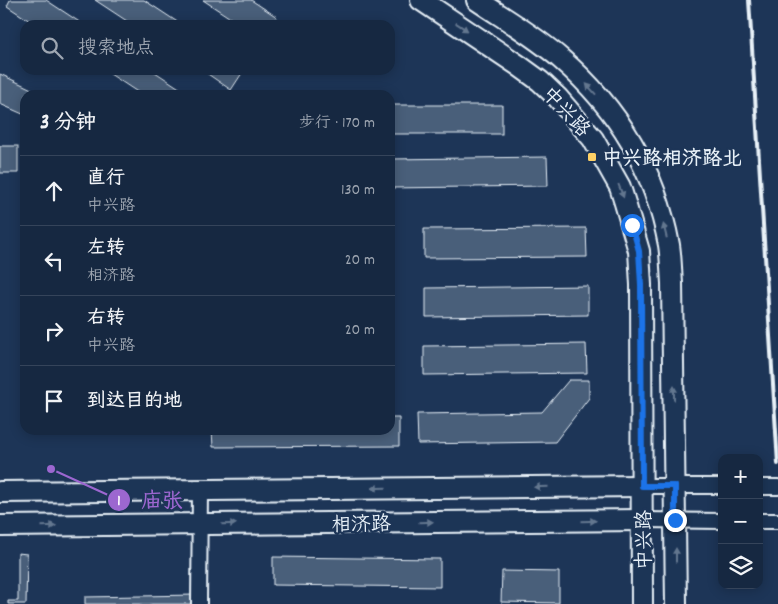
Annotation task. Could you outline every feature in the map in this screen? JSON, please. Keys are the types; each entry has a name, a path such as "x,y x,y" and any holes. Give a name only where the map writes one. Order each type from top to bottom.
{"street":[{"name":"中兴路","path":"421,0 518,65 558,98 593,139 620,187 639,251 641,276 642,604"},
{"name":"中兴路","path":"476,0 536,39 580,77 618,121 649,175 669,246 672,283 676,604"},
{"name":"相济路","path":"0,492 718,486"},
{"path":"763,487 778,487"},
{"path":"199,604 200,490"},
{"name":"相济路","path":"0,526 718,521"},
{"path":"763,521 778,521"}],"building":[{"path":"10,0 46,0 76,20 28,20 7,6"},
{"path":"95,0 144,0 174,20 125,20"},
{"path":"203,0 251,0 277,17 275,20 233,20"},
{"path":"0,74 34,90 20,90 20,113 0,104"},
{"path":"112,75 160,75 182,90 134,90"},
{"path":"209,75 241,75 231,90"},
{"path":"395,105 502,105 502,134 395,134"},
{"path":"0,146 18,146 18,173 0,173"},
{"path":"547,157 548,186 395,188 395,159"},
{"path":"586,228 587,257 424,258 424,229"},
{"path":"588,286 588,315 426,317 426,288"},
{"path":"586,344 587,373 424,375 424,346"},
{"path":"569,380 589,380 589,398 555,442 418,444 417,414 542,412"},
{"path":"395,418 399,418 399,446 213,447 212,435 395,435"},
{"path":"18,553 27,554 26,604 8,604 8,601 18,601"},
{"path":"273,557 440,559 440,587 273,585"},
{"path":"502,571 559,572 559,603 501,602"},
{"path":"195,595 195,604 85,604 85,597"}],"railway":[{"path":"749,0 778,464"}],"place":[{"name":"中兴路相济路北","path":"592,157"},
{"name":"庙张","path":"51,469"}],"route":[{"path":"632,225 639,251 641,285 642,486 675,486 675,520"}]}
